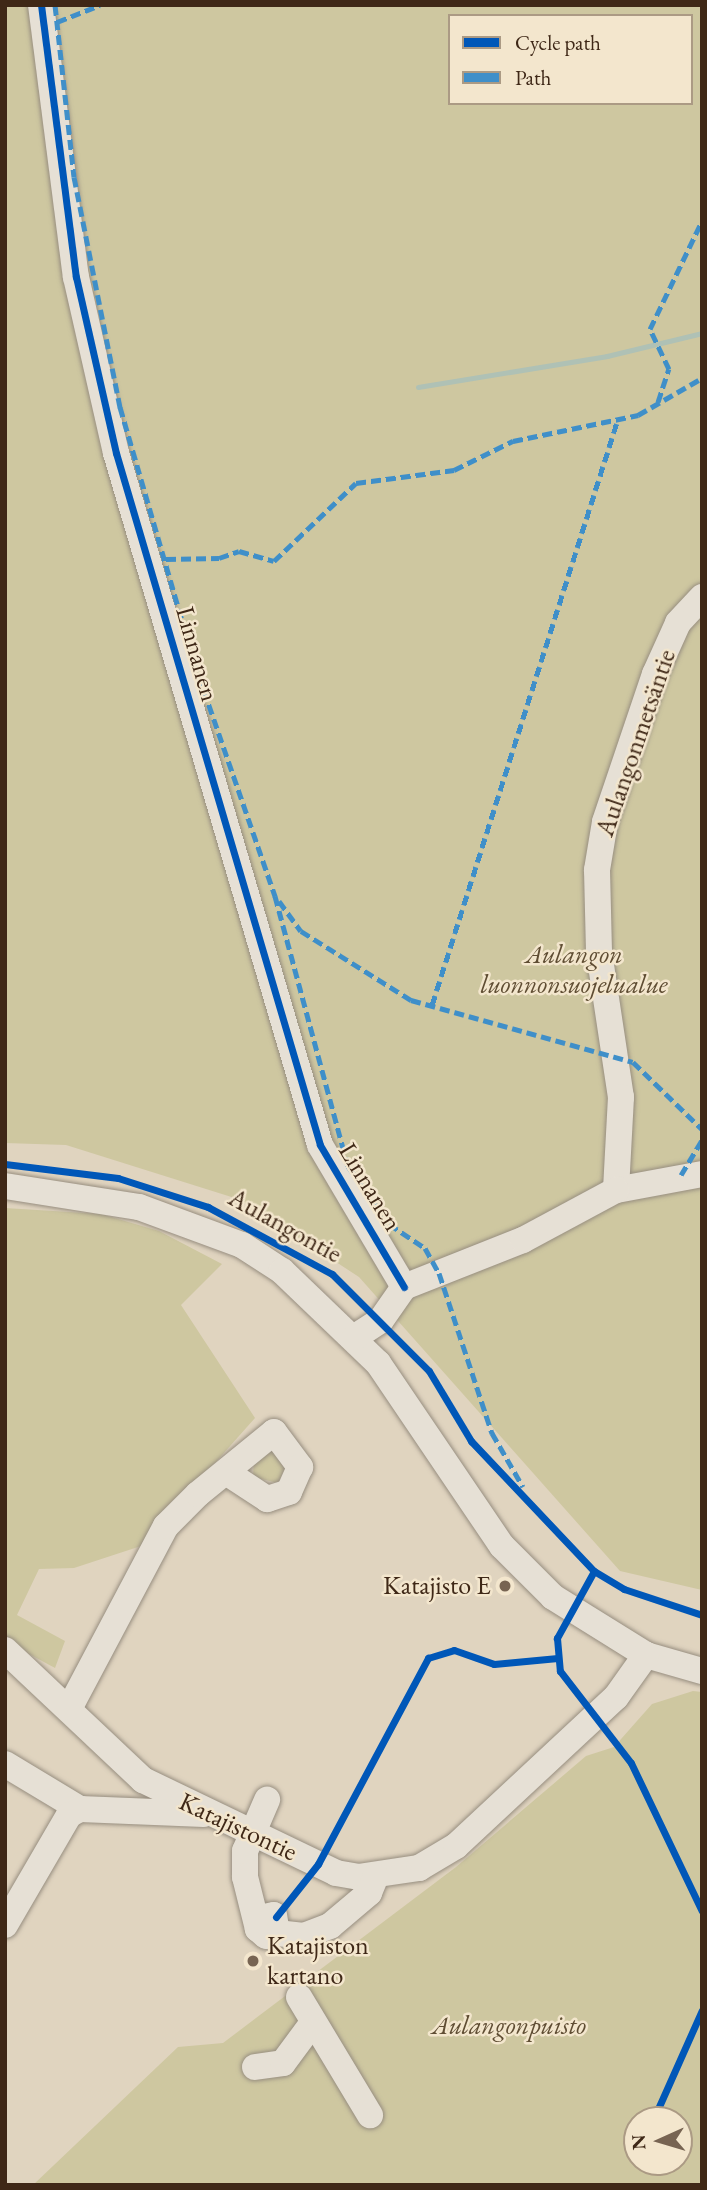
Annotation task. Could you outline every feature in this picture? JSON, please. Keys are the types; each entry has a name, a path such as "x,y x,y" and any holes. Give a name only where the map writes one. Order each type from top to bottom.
{"street":[{"name":"Linnanen","path":"41,5 76,277 116,453 320,1145 399,1292"},
{"name":"Aulangonmetsäntie","path":"616,1190 621,1097 599,952 597,870 606,822 655,674 678,623 702,597"},
{"path":"355,1337 369,1306 523,1240 616,1190 702,1174"},
{"name":"Aulangontie","path":"5,1186 139,1207 209,1233 279,1292 332,1315 355,1337 502,1546 553,1597 646,1655 702,1671"},
{"path":"69,1707 166,1526 226,1472"},
{"name":"Katajistontie","path":"5,1650 69,1707 143,1780 336,1872 376,1876 419,1868 466,1838 616,1697 646,1655"},
{"path":"5,1764 80,1810 209,1813"},
{"path":"267,1800 251,1833 245,1877 268,1925 303,1936 330,1926 369,1893 376,1876"},
{"path":"5,1925 55,1831 80,1810"},
{"path":"299,1997 311,2025 370,2115"},
{"path":"256,2067 283,2063 311,2025"}],"green space":[{"name":"Aulangon luonnonsuojelualue","path":"5,5 702,5 702,1590 620,1571 359,1277 241,1200 66,1145 5,1143"},
{"path":"5,1208 101,1214 159,1231 222,1264 181,1305 255,1418 141,1546 74,1568 39,1569 17,1615 65,1641 55,1668 5,1641"},
{"path":"279,1449 288,1462 278,1483 253,1477 254,1456"},
{"name":"Aulangonpuisto","path":"693,1691 702,1692 702,2185 33,2185 178,2047 223,2043 456,1867 586,1756 614,1747 652,1704"}],"waterway":[{"path":"418,387 607,356 702,333"}],"marked path":[{"path":"55,5 74,177 120,407 194,662 275,896 348,1166 389,1224 425,1248 439,1273 492,1433 523,1487"},
{"path":"57,22 100,5"},
{"path":"658,402 669,369 650,329 702,221"},
{"path":"166,559 219,558 239,551 274,561 356,483 454,470 513,441 638,415 702,378"},
{"path":"432,1005 618,419"},
{"path":"279,901 301,931 411,1000 633,1062 702,1129"},
{"path":"681,1175 702,1140"}],"cycle path":[{"path":"41,5 76,277 116,453 320,1145 404,1287"},
{"path":"5,1164 118,1178 208,1207 332,1274 429,1371 471,1441 594,1571 624,1589 702,1615"},
{"path":"594,1571 557,1638 560,1671 631,1763 702,1911"},
{"path":"276,1917 318,1864 428,1658 454,1650 494,1664 558,1658"},
{"path":"659,2106 702,2010"}],"place":[{"name":"Katajisto E","path":"505,1586"},
{"name":"Katajiston kartano","path":"253,1961"}]}
